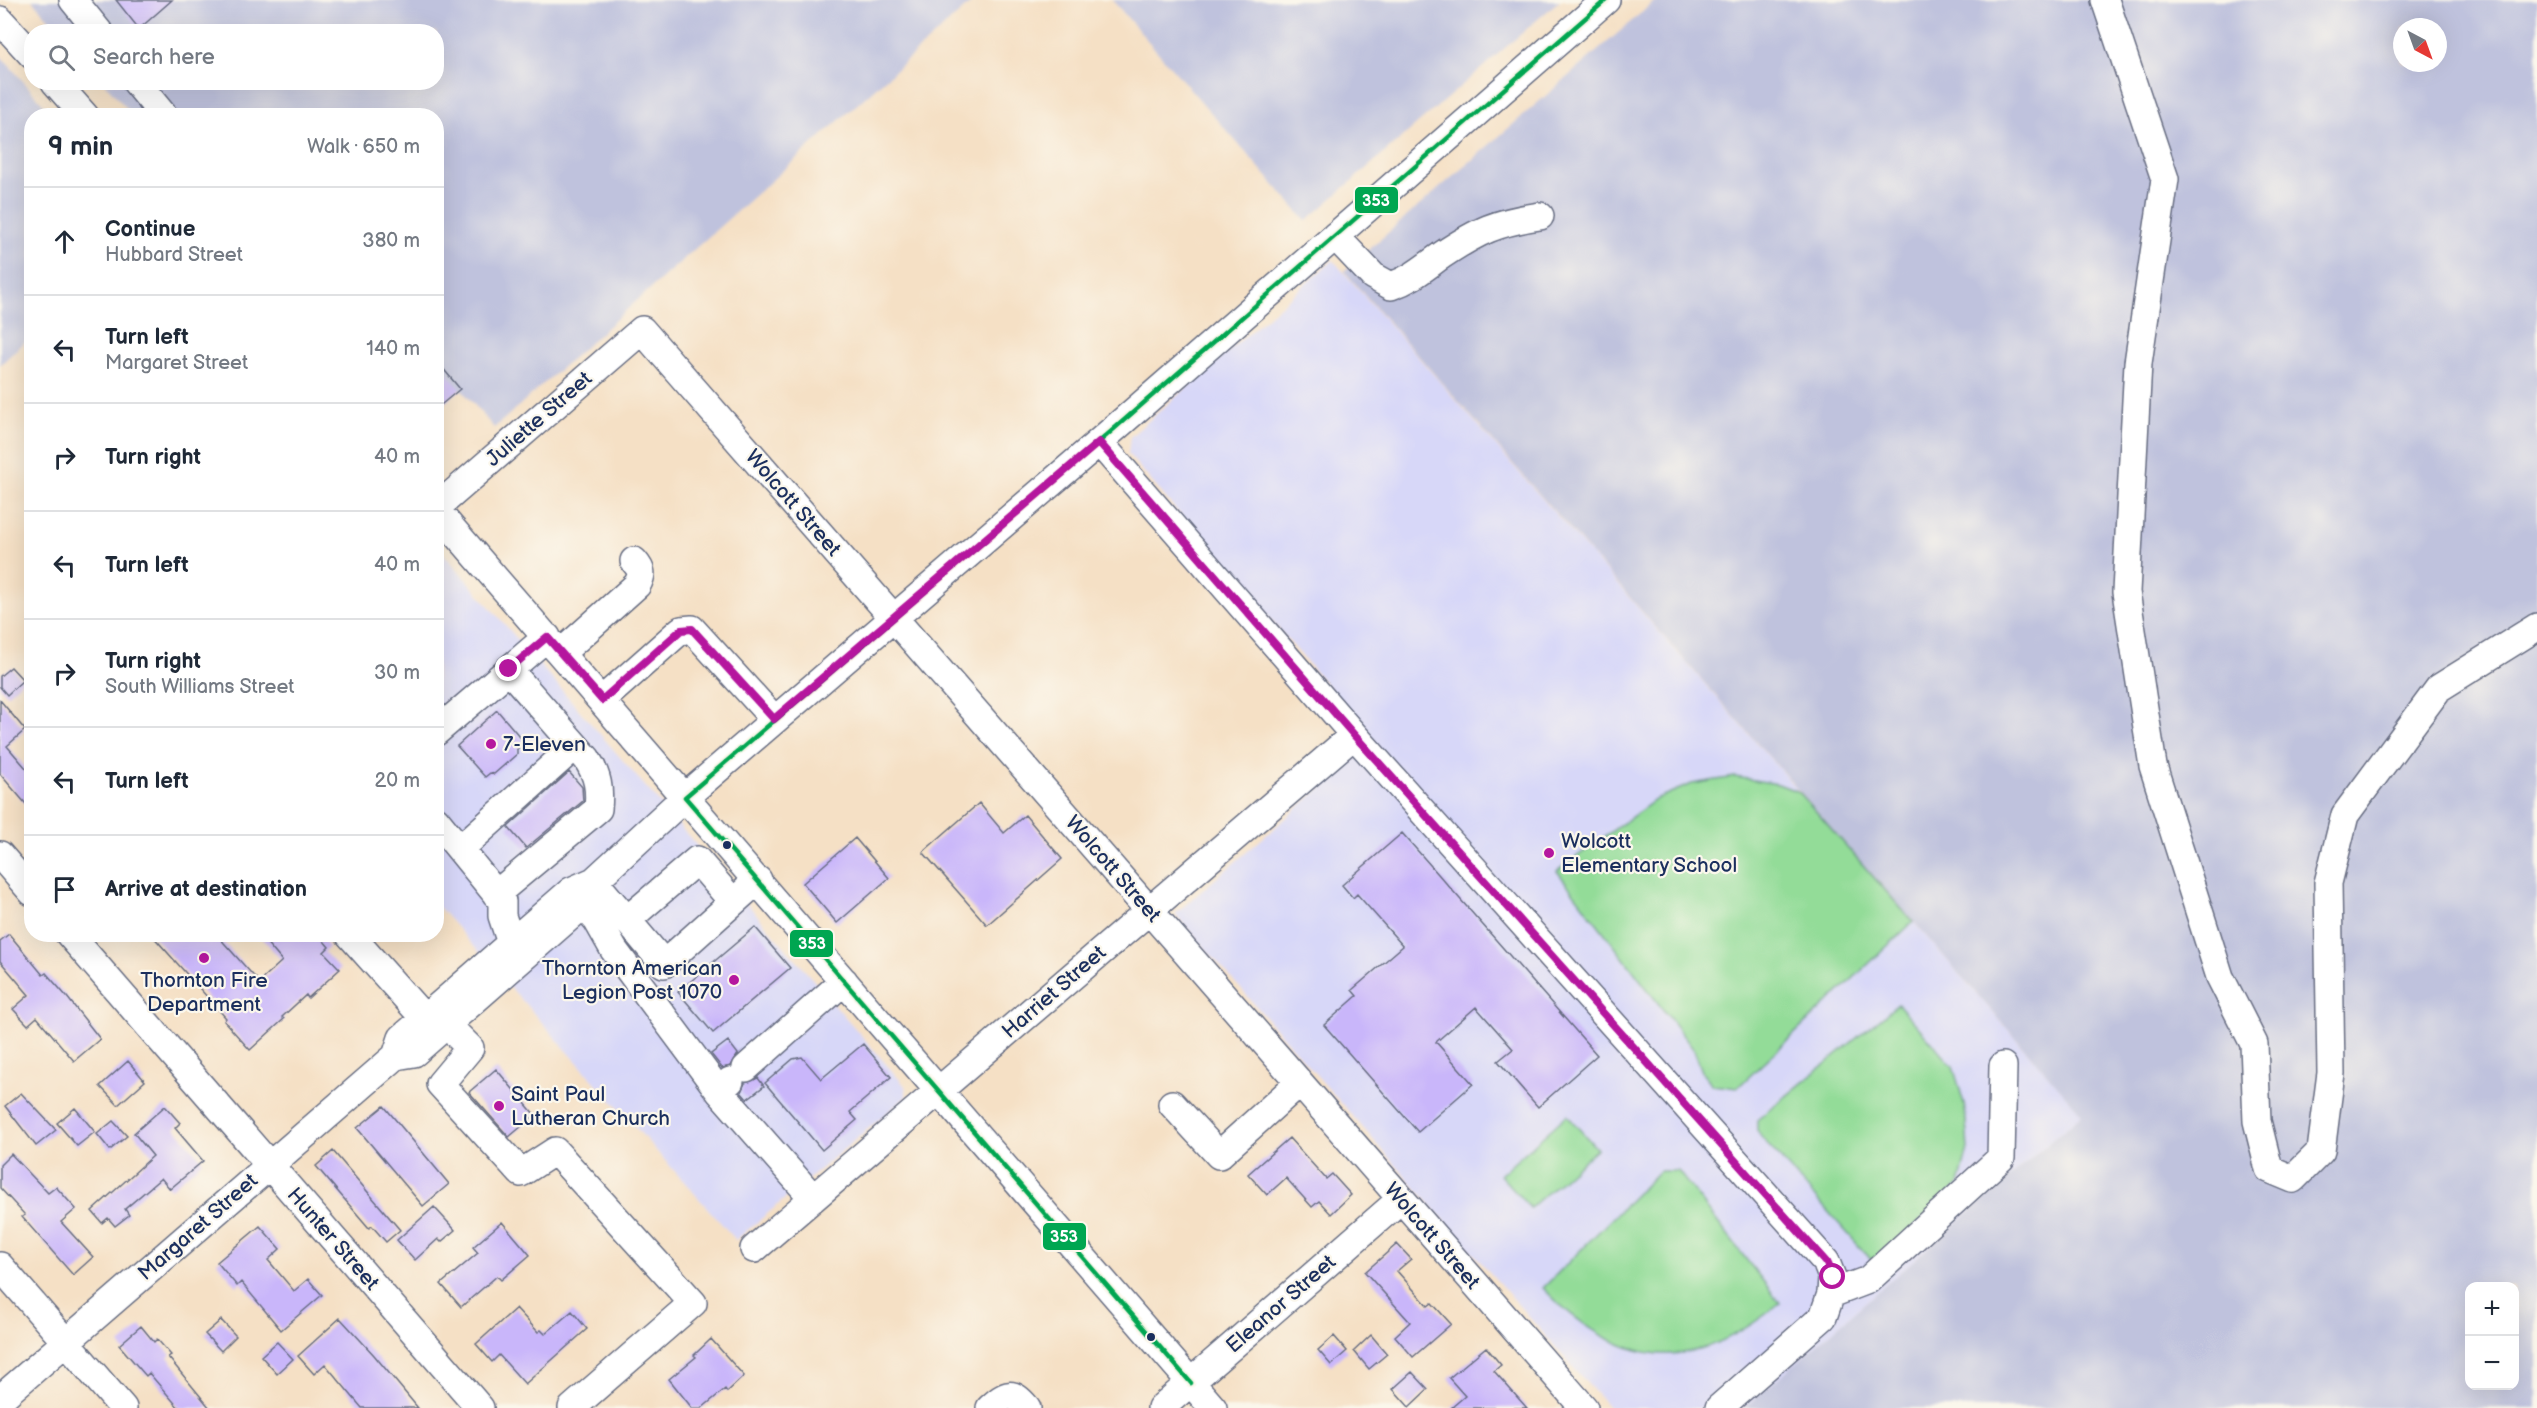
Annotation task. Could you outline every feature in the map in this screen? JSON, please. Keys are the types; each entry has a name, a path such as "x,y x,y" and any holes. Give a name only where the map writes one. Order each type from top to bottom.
{"street":[{"path":"73,0 92,24"},
{"name":"Margaret Street","path":"0,1399 396,1056 402,1038 436,1022 774,719 1099,442 1606,0"},
{"path":"2105,0 2165,179 2138,363 2126,592 2153,766 2220,976 2254,1044 2257,1121 2269,1169 2293,1179 2321,1151 2331,1073 2328,884 2345,815 2439,688 2537,627"},
{"path":"0,20 24,46"},
{"path":"63,90 78,108"},
{"path":"143,90 157,108"},
{"path":"1335,236 1373,276 1391,286 1409,280 1442,255 1484,229 1505,221 1540,216"},
{"name":"Juliette Street","path":"444,502 642,330"},
{"name":"Wolcott Street","path":"642,330 1584,1408"},
{"path":"1099,442 1354,735 1826,1262 1833,1277 1831,1294 1823,1317 1719,1408"},
{"path":"444,518 1213,1408"},
{"path":"444,725 509,669 554,645 637,585 642,576 641,570 634,561"},
{"path":"602,700 681,630 692,629 774,719"},
{"path":"499,897 598,809 600,793 597,774 509,669"},
{"name":"Harriet Street","path":"754,1249 1354,735"},
{"path":"460,849 575,746"},
{"path":"444,830 499,897 502,916 511,943"},
{"path":"627,920 697,860 733,902"},
{"path":"582,893 627,920 664,964 758,880"},
{"path":"582,893 614,950 731,1080 813,1198"},
{"name":"Margaret Street","path":"436,1022 511,943 548,911 582,893"},
{"path":"499,897 532,904 548,911"},
{"name":"Hunter Street","path":"76,942 480,1408"},
{"path":"358,942 436,1022 470,1048 440,1084 521,1173 555,1151 693,1303 572,1408"},
{"path":"731,1080 844,981"},
{"path":"1831,1294 1868,1280 2001,1158 2003,1066"},
{"path":"1172,1104 1219,1155 1299,1083"},
{"name":"Eleanor Street","path":"1161,1408 1400,1200"},
{"path":"0,1266 123,1408"},
{"path":"990,1408 1002,1398 1010,1395 1018,1397 1028,1408"}],"shaded area":[{"path":"32,0 974,0 494,428 461,389 444,403 444,108 127,108 110,90 444,90 444,24 54,24"},
{"path":"1112,0 1560,0 1306,221"},
{"path":"1656,0 2537,0 2537,1408 1744,1408 2082,1114 1344,271"},
{"path":"0,55 24,82 24,90 31,90 47,108 24,108 24,343 0,365"},
{"name":"Wolcott Elementary School","path":"1333,260 2082,1114 1744,1408 1609,1408 1175,914 1375,741 1128,454 1130,437"},
{"path":"444,554 906,1087 906,1097 736,1240 444,913"}],"green space":[{"path":"1735,777 1778,784 1799,792 1913,922 1737,1088 1712,1085 1703,1074 1694,1050 1557,871 1658,798 1692,784"},
{"path":"1898,1004 1953,1066 1965,1107 1968,1149 1959,1184 1875,1264 1761,1137 1757,1130 1757,1120"},
{"path":"1567,1115 1597,1149 1530,1208 1500,1175"},
{"path":"1659,1171 1678,1171 1780,1303 1729,1338 1684,1353 1651,1353 1616,1343 1569,1313 1543,1288"}],"building":[{"path":"116,0 172,0 145,24 135,24"},
{"path":"444,370 460,389 444,402"},
{"path":"11,667 23,680 7,695 0,687 0,676"},
{"path":"0,700 24,729 7,746 24,766 24,802 0,774"},
{"name":"7-Eleven","path":"497,710 525,743 517,749 517,754 494,774 490,773 485,777 457,746"},
{"name":"7-Eleven","path":"569,772 582,787 583,801 526,848 508,827"},
{"path":"979,803 1004,833 1025,815 1062,859 987,925 923,852"},
{"path":"1402,833 1597,1055 1538,1107 1498,1061 1513,1049 1476,1007 1436,1042 1473,1084 1418,1132 1324,1025 1357,996 1352,990 1403,946 1357,894 1353,898 1342,885"},
{"path":"855,838 889,878 837,923 803,883"},
{"name":"Thornton American Legion Post 1070","path":"755,927 790,968 713,1033 678,992"},
{"path":"9,934 43,975 46,973 67,997 100,1039 74,1061 37,1017 28,1025 13,1009 29,995 0,961 0,941"},
{"path":"158,942 223,942 259,982 282,961 266,942 325,942 329,947 324,952 340,969 308,998 306,995 250,1050 224,1021 226,1018"},
{"path":"728,1041 738,1054 731,1066 722,1068 711,1054"},
{"path":"863,1044 891,1077 850,1112 857,1120 822,1150 765,1083 793,1059 802,1057 821,1079"},
{"path":"128,1061 145,1081 118,1105 100,1086"},
{"name":"Saint Paul Lutheran Church","path":"496,1069 535,1115 509,1137 469,1092"},
{"path":"758,1078 764,1086 747,1099 741,1092 745,1083"},
{"path":"21,1093 56,1130 36,1146 5,1106"},
{"path":"165,1106 180,1123 175,1128 203,1161 170,1189 161,1178 125,1209 129,1215 115,1226 108,1218 102,1223 92,1211 153,1156 134,1133"},
{"path":"384,1106 449,1184 423,1206 357,1128"},
{"path":"75,1108 95,1132 77,1146 57,1123"},
{"path":"113,1121 127,1136 110,1150 97,1134"},
{"path":"1289,1138 1326,1179 1332,1174 1351,1195 1331,1214 1319,1201 1312,1207 1286,1178 1267,1195 1248,1174"},
{"path":"333,1151 400,1230 386,1242 372,1226 369,1228 316,1166"},
{"path":"11,1154 48,1193 56,1187 76,1209 61,1222 93,1257 73,1275 0,1188 0,1165"},
{"path":"434,1207 455,1230 441,1242 438,1239 415,1260 397,1240"},
{"path":"502,1222 530,1255 501,1280 497,1276 461,1307 441,1284 478,1253 473,1247"},
{"path":"260,1226 280,1249 268,1260 294,1291 308,1279 322,1295 281,1330 241,1282 237,1286 217,1262"},
{"path":"1397,1244 1411,1259 1397,1271 1428,1306 1432,1303 1451,1324 1413,1357 1395,1336 1410,1322 1365,1272"},
{"path":"516,1308 538,1332 541,1330 545,1334 572,1311 587,1329 525,1384 499,1355 492,1362 476,1344"},
{"path":"340,1318 418,1408 362,1408 325,1364 314,1374 298,1356"},
{"path":"221,1320 236,1336 221,1351 205,1334"},
{"path":"141,1326 154,1342 157,1339 171,1355 168,1357 210,1408 179,1408 149,1373 146,1376 119,1345"},
{"path":"1371,1335 1387,1354 1369,1369 1354,1351"},
{"path":"1334,1336 1347,1351 1331,1365 1318,1350"},
{"path":"711,1339 744,1376 727,1392 725,1389 702,1408 692,1408 669,1379 696,1357 694,1355"},
{"path":"277,1342 293,1359 277,1374 261,1356"},
{"path":"1486,1347 1501,1365 1494,1371 1527,1408 1451,1408 1465,1396 1449,1378"},
{"path":"1412,1372 1428,1389 1409,1407 1393,1389"}],"transit line":[{"name":"353","path":"685,797 1099,442 1606,0"},
{"name":"353","path":"685,797 1191,1383"}],"place":[{"name":"7-Eleven","path":"491,744"},
{"name":"Wolcott Elementary School","path":"1549,853"},
{"name":"Thornton Fire Department","path":"204,958"},
{"name":"Thornton American Legion Post 1070","path":"734,980"},
{"name":"Saint Paul Lutheran Church","path":"499,1106"}],"route":[{"path":"509,669 547,637 602,700 681,630 692,629 774,719 1099,442 1354,735 1826,1262 1833,1277"}]}
